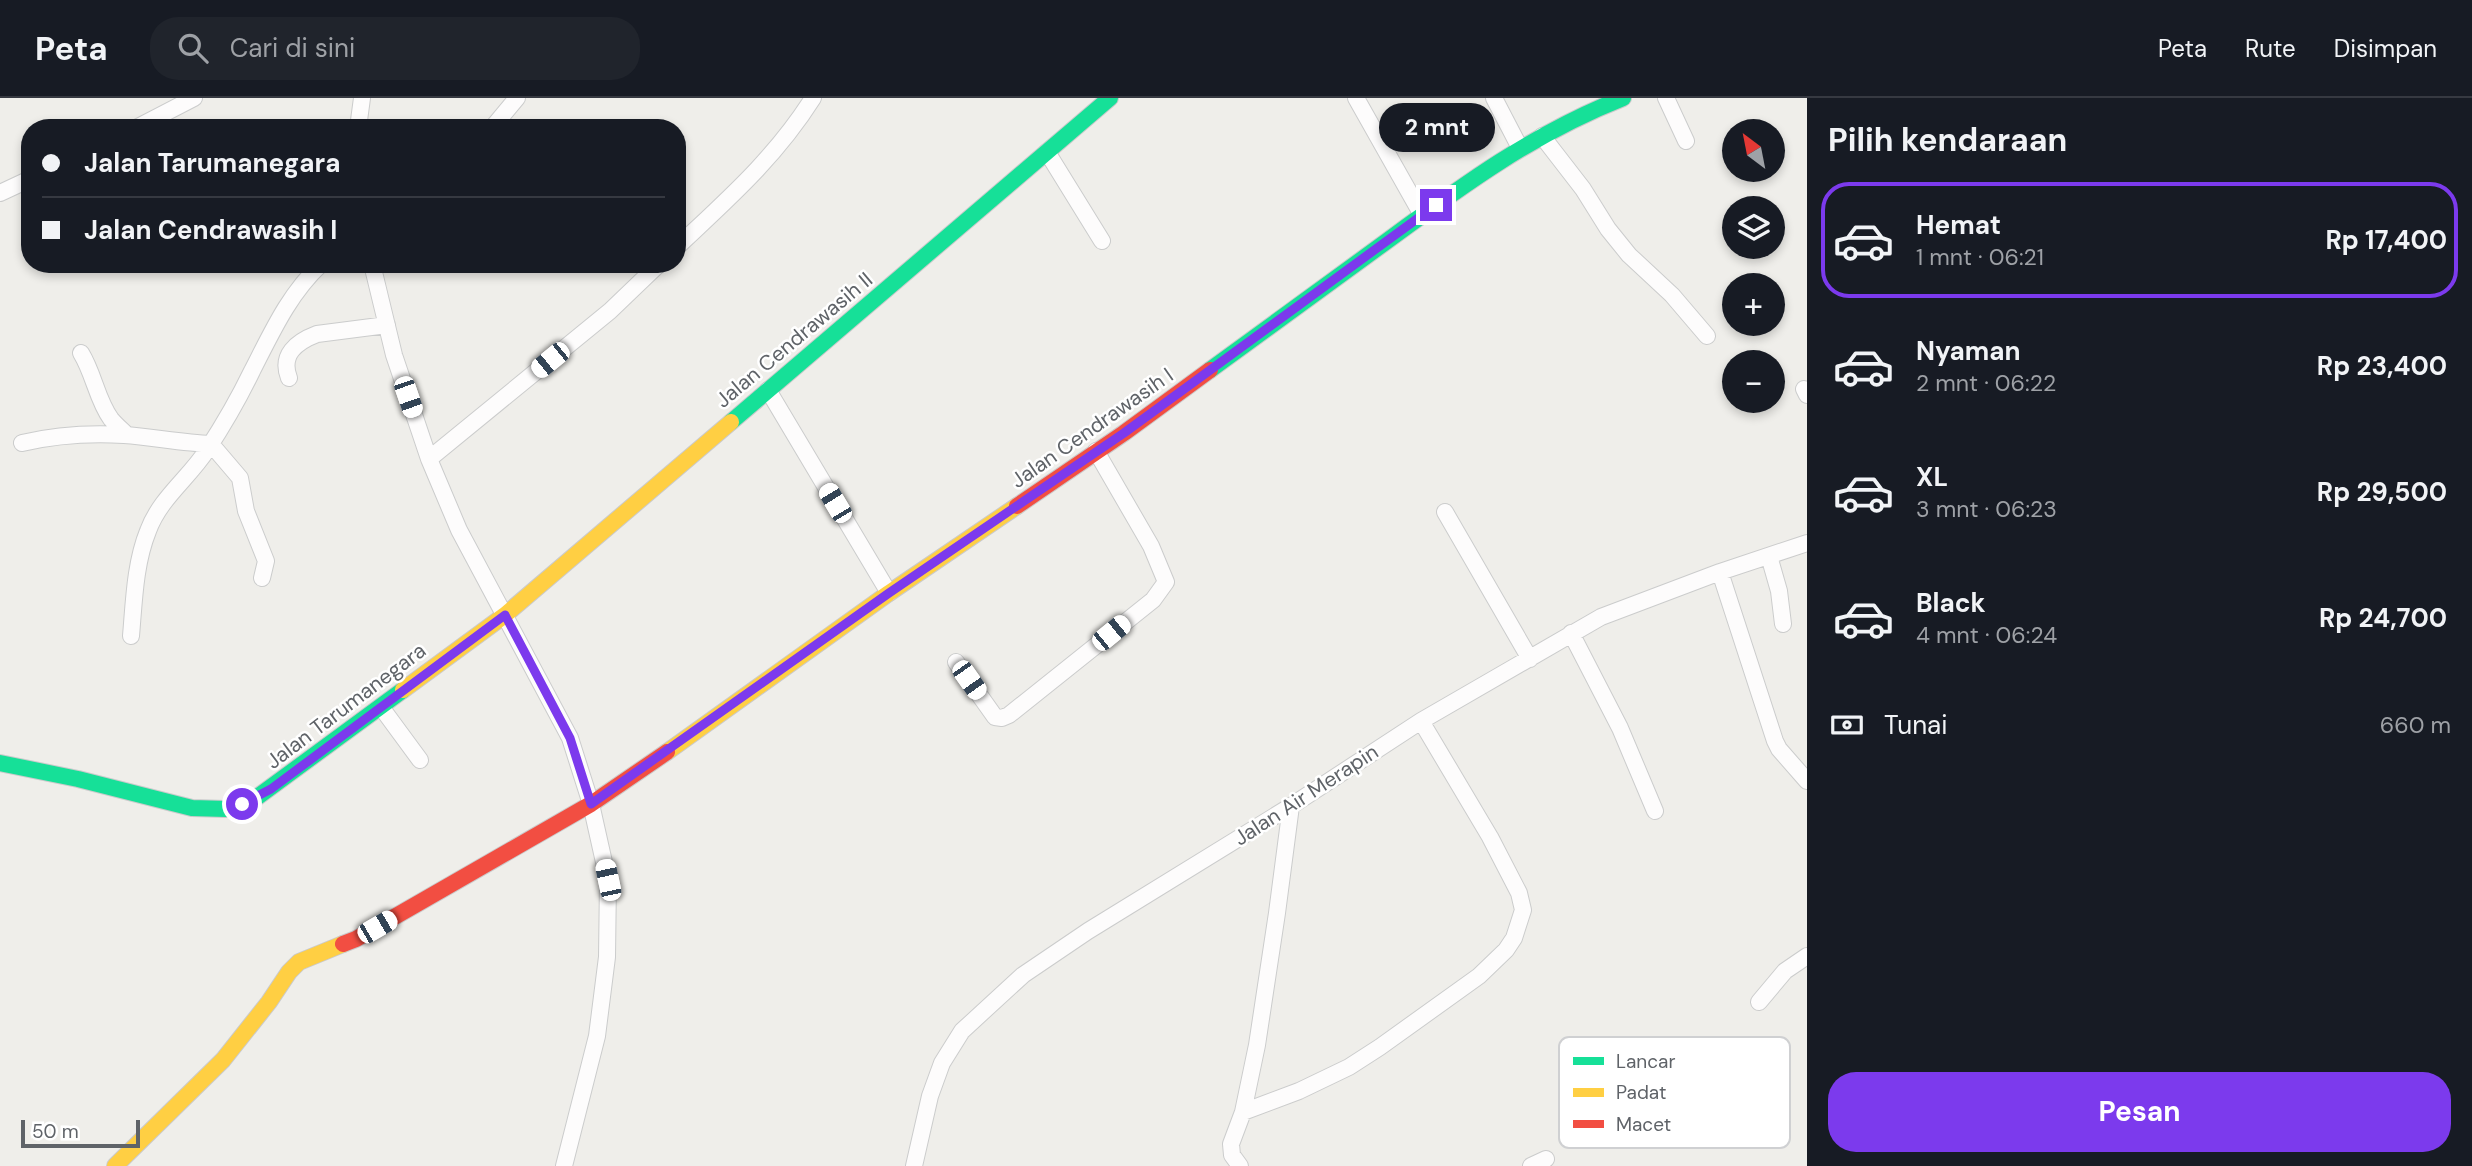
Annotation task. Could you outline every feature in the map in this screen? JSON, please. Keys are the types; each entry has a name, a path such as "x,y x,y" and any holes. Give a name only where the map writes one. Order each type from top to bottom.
{"street":[{"path":"153,119 194,98"},
{"path":"359,119 362,98"},
{"path":"500,119 517,98"},
{"path":"686,239 752,177 791,132 813,98"},
{"name":"Jalan Cendrawasih II","path":"505,615 1110,98"},
{"path":"1356,98 1422,215"},
{"path":"1494,98 1520,148"},
{"name":"Jalan Cendrawasih I","path":"116,1166 223,1060 299,962 356,939 591,804 889,593 1124,433 1422,215 1520,148 1590,111 1623,98"},
{"path":"1666,98 1686,141"},
{"path":"1542,136 1629,255 1672,295 1707,336"},
{"path":"1047,152 1102,241"},
{"path":"0,193 21,183"},
{"path":"131,636 137,576 148,530 168,496 211,444 240,395 290,298 311,273"},
{"path":"374,273 394,355 429,459 459,530 570,738 591,804 608,880 607,957 597,1036 564,1166"},
{"path":"429,459 610,311 650,273"},
{"path":"289,378 285,368 286,360 297,346 309,337 387,325"},
{"path":"81,353 111,419 127,435"},
{"path":"768,390 889,593"},
{"path":"22,443 84,433 211,444 240,478 246,511 266,561 262,578"},
{"path":"956,662 995,717 1002,718 1153,600 1162,590 1166,582 1151,546 1096,451"},
{"path":"1446,512 1530,659"},
{"name":"Jalan Air Merapin","path":"914,1166 930,1096 942,1063 962,1031 1023,975 1088,931 1291,806 1421,721 1601,617 1720,572 1807,543"},
{"path":"1769,556 1779,591 1783,624"},
{"path":"1720,572 1775,741 1807,781"},
{"name":"Jalan Tarumanegara","path":"0,763 78,779 192,808 226,809 256,798 271,789 505,615"},
{"path":"1571,634 1620,728 1655,811"},
{"path":"381,707 420,760"},
{"path":"1243,1112 1299,1091 1349,1067 1479,976 1506,950 1514,938 1523,910 1519,893 1490,837 1421,721"},
{"path":"1240,1166 1232,1155 1231,1143 1243,1112 1259,1030 1291,806"},
{"path":"1759,1002 1785,971 1807,957"}],"traffic: fast":[{"path":"731,422 1110,98"},
{"path":"1210,370 1472,180 1559,127 1623,98"},
{"path":"0,763 78,779 192,808 226,809 256,798 403,690"}],"traffic: slow":[{"path":"403,690 505,615 731,422"},
{"path":"667,752 889,593 1017,506"},
{"path":"115,1166 223,1060 299,962 343,944"}],"traffic: jam":[{"path":"1017,506 1210,370"},
{"path":"343,944 591,804 667,752"}],"route":[{"path":"242,804 271,789 505,615 570,738 591,804 889,593 1124,433 1436,205"}]}
